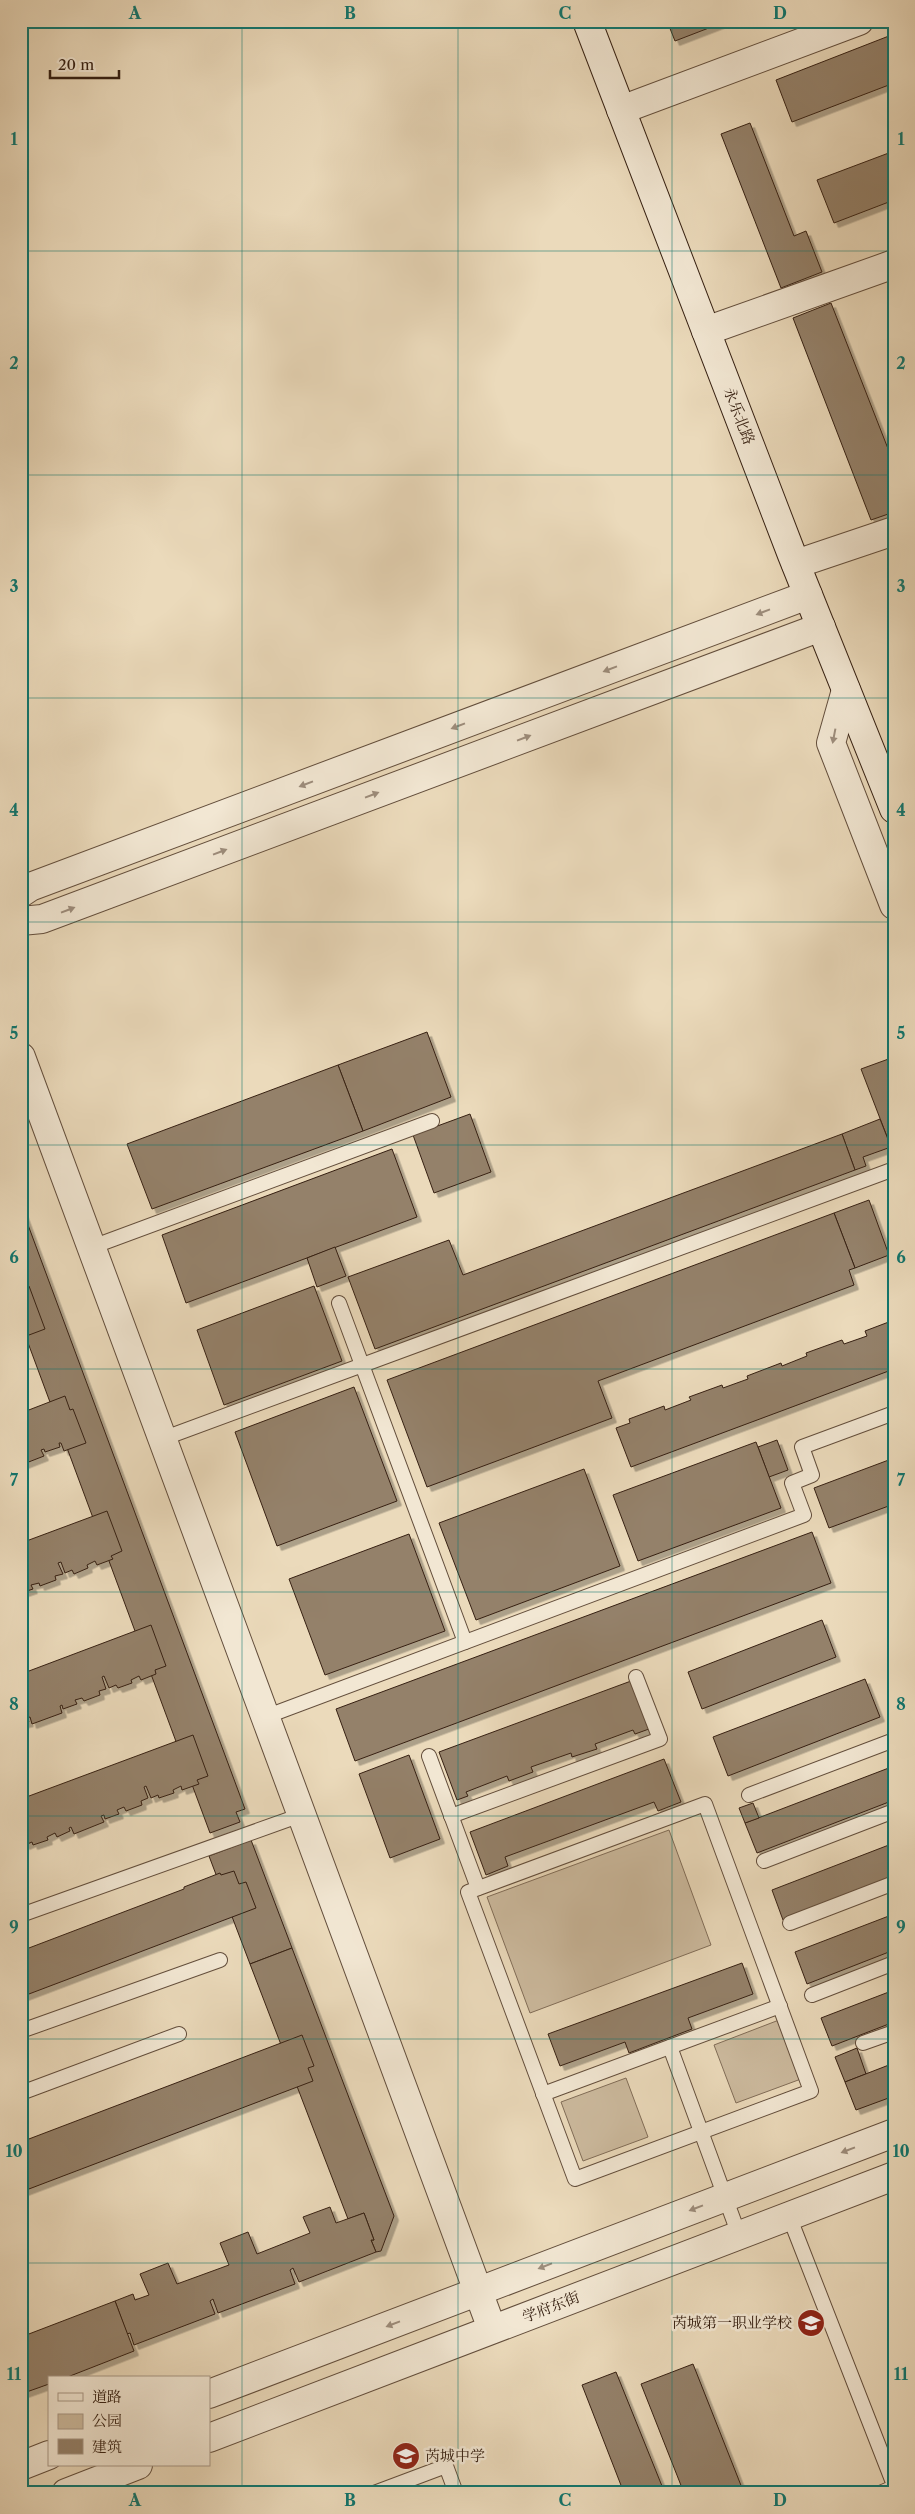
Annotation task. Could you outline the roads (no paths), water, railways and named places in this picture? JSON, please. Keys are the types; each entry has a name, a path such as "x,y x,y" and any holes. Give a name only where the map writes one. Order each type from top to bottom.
{"street":[{"name":"永乐北路","path":"587,21 808,595 892,799"},
{"path":"621,110 859,21"},
{"path":"706,331 894,264"},
{"path":"796,564 894,531"},
{"path":"21,893 30,887 808,595"},
{"path":"21,921 42,919 821,627"},
{"path":"846,690 831,743 894,905"},
{"path":"21,1057 492,2330"},
{"path":"210,2394 894,2133"},
{"name":"学府东街","path":"210,2438 894,2176"},
{"path":"21,2466 48,2455"},
{"path":"66,2493 135,2466"}],"lane":[{"path":"92,1248 432,1120"},
{"path":"162,1439 894,1169"},
{"path":"339,1302 465,1642"},
{"path":"265,1716 804,1515 792,1483 812,1475 802,1447 894,1413"},
{"path":"451,1816 660,1739 636,1677"},
{"path":"749,1794 894,1740"},
{"path":"429,1756 478,1888"},
{"path":"705,1804 811,2091 575,2178 468,1892 478,1888 705,1804"},
{"path":"764,1860 894,1811"},
{"path":"21,1915 301,1814"},
{"path":"790,1923 894,1883"},
{"path":"21,2031 220,1960"},
{"path":"812,1995 894,1963"},
{"path":"543,2094 780,2006"},
{"path":"863,2043 894,2032"},
{"path":"21,2093 179,2034"},
{"path":"670,2047 739,2235"},
{"path":"789,2216 894,2486 880,2493"},
{"path":"374,2493 446,2466 456,2493"}],"place":[{"name":"芮城第一职业学校","path":"811,2323"},
{"name":"芮城中学","path":"406,2456"}]}
